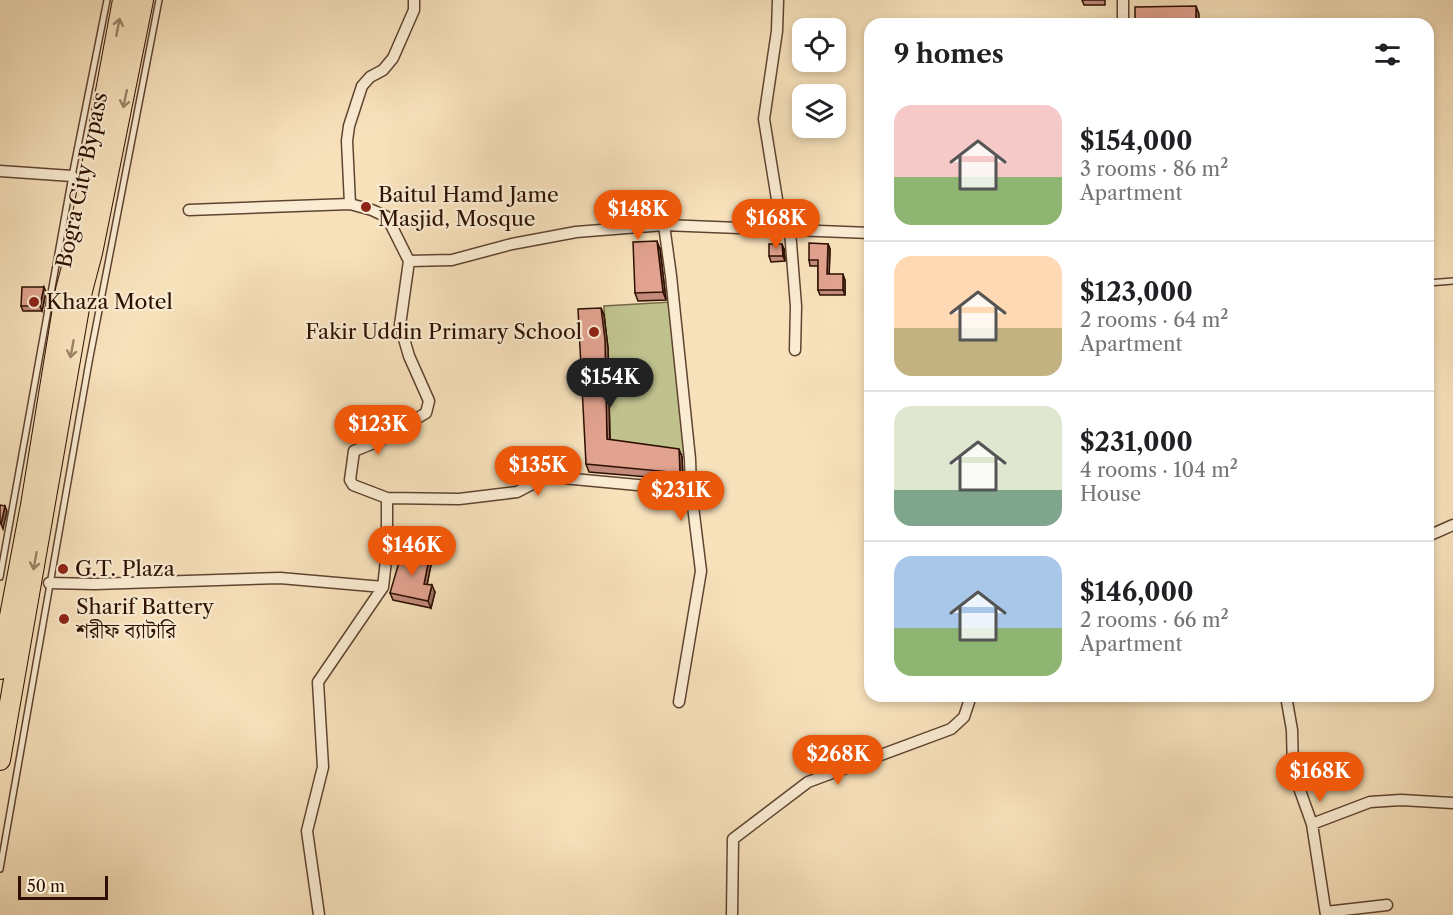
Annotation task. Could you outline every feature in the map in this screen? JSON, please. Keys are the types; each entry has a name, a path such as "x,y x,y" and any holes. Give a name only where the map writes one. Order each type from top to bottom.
{"highway":[{"name":"Bogra City Bypass","path":"0,760 74,290 76,252 103,63 123,0"},
{"name":"Bogra City Bypass","path":"0,669 74,290 92,253 139,64 143,0"}],"street":[{"path":"350,204 347,141 349,126 362,86 370,77 383,70 393,58 414,10 414,0"},
{"path":"778,0 777,31 764,119 780,218 790,231 796,306 795,350"},
{"path":"1123,0 1123,18"},
{"path":"0,171 72,176"},
{"path":"189,210 350,204 387,217 409,261 400,326 409,356 429,401 426,413 380,441 354,451 350,480 353,485 387,498 459,499 517,492 542,479 552,477 691,490"},
{"path":"409,261 452,260 512,244 576,232 664,225 864,233"},
{"path":"664,225 701,571 679,702"},
{"path":"320,915 308,831 322,768 318,682 383,587 387,552 387,498"},
{"path":"1434,533 1453,525"},
{"path":"49,584 280,578 383,587"},
{"path":"732,915 733,839 808,782 951,729 964,717 968,702"},
{"path":"1287,702 1292,730 1293,771 1312,824 1326,913 1387,905"},
{"path":"1312,824 1370,802 1401,800 1453,803"}],"lane":[{"path":"0,578 72,176 103,63 107,0"},
{"path":"0,870 139,64 159,0"},
{"path":"1434,283 1453,282"}],"green space":[{"path":"671,302 686,455 610,447 604,306"}],"building":[{"path":"1196,6 1196,18 1135,18 1135,7"},
{"path":"657,241 663,292 635,293 633,242"},
{"path":"809,243 828,244 827,274 843,274 843,290 818,290 818,260 809,260"},
{"path":"769,244 782,244 783,256 769,256"},
{"name":"Khaza Motel","path":"22,287 44,287 40,306 21,306"},
{"path":"601,308 605,340 607,439 679,449 680,473 586,464 578,309"},
{"path":"0,505 5,506 1,524 0,523"},
{"path":"402,552 430,554 424,584 432,585 428,601 390,593"}],"place":[{"name":"Baitul Hamd Jame Masjid, Mosque","path":"366,207"},
{"name":"Khaza Motel","path":"34,302"},
{"name":"Fakir Uddin Primary School","path":"594,332"},
{"name":"G.T. Plaza","path":"63,569"},
{"name":"Sharif Battery শরীফ ব্যাটারি","path":"64,619"}]}
